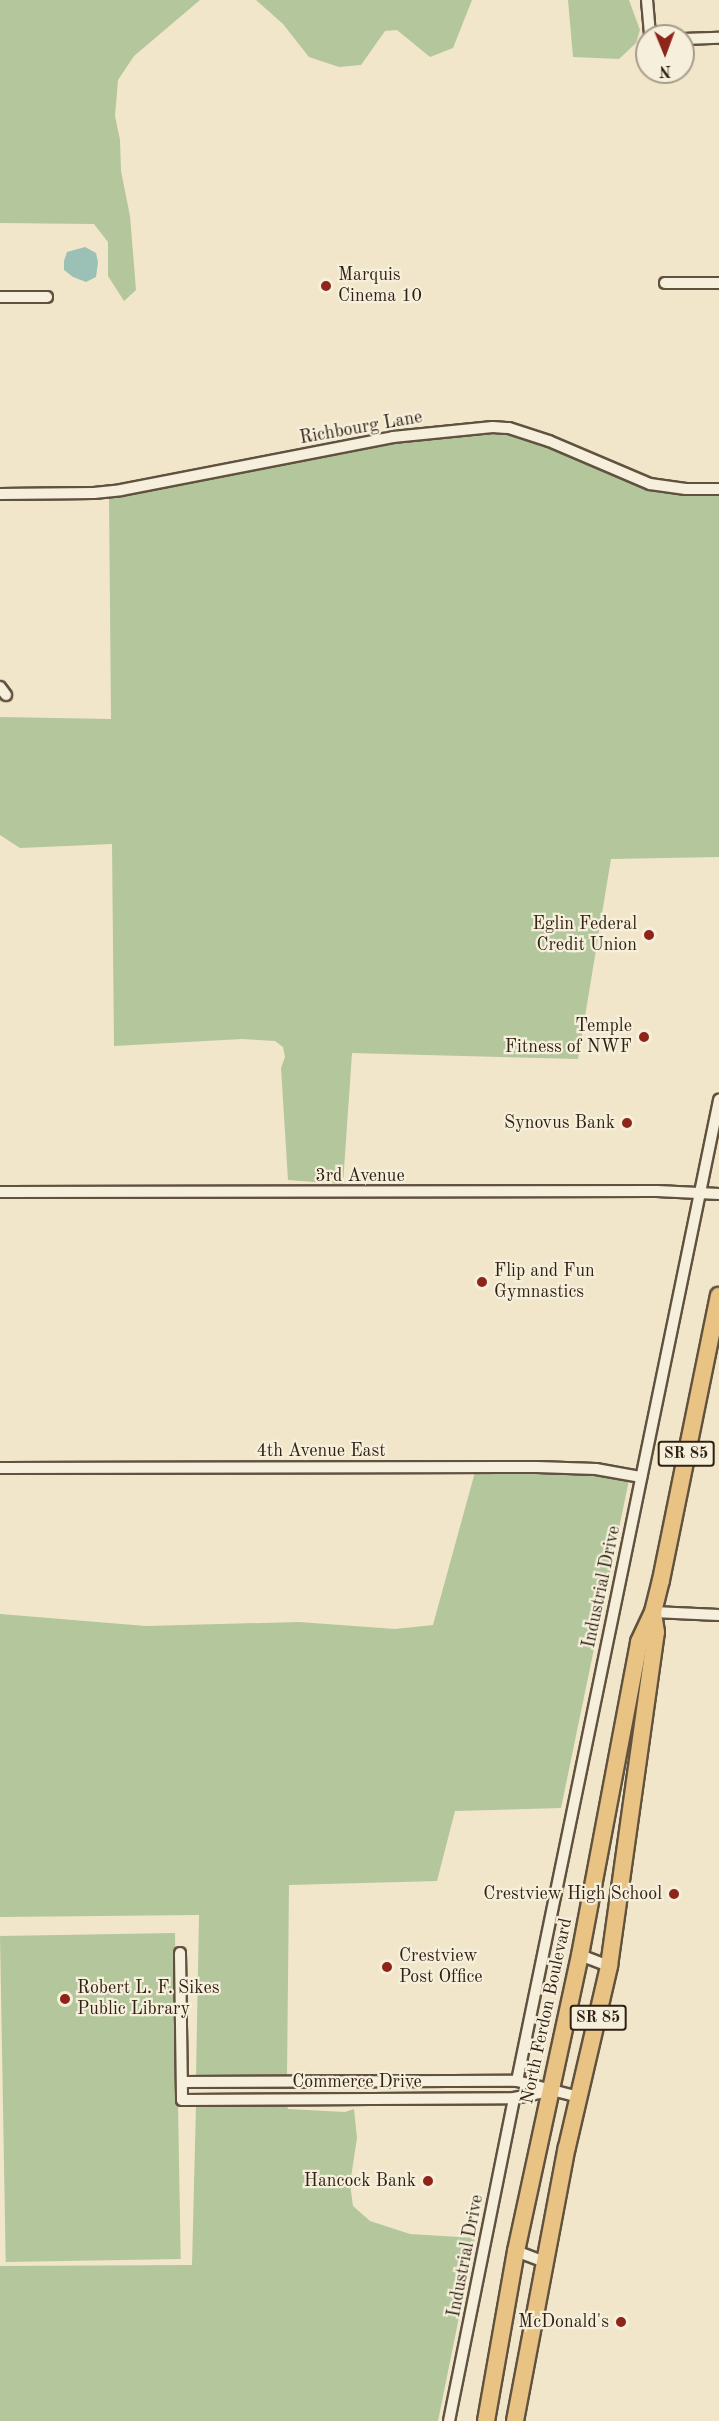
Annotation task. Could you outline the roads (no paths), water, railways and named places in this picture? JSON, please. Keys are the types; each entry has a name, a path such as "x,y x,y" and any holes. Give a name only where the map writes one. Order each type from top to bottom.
{"main road":[{"name":"North Ferdon Boulevard","path":"486,2421 516,2251 580,1955 639,1642 653,1612 719,1296"},
{"name":"North Ferdon Boulevard","path":"515,2421 547,2263 567,2147 609,1966 656,1632 653,1612"}],"street":[{"path":"647,0 649,24"},
{"path":"695,38 719,38"},
{"path":"665,283 719,283"},
{"path":"0,297 47,297"},
{"name":"Richbourg Lane","path":"0,494 121,490 393,437 494,427 524,432 549,441 650,484 686,489 719,489"},
{"name":"Industrial Drive","path":"517,2081 719,1100"},
{"name":"3rd Avenue","path":"0,1192 701,1192 719,1194"},
{"name":"4th Avenue East","path":"0,1468 537,1467 596,1468 641,1477"},
{"path":"653,1612 719,1615"},
{"name":"Commerce Drive","path":"180,1953 182,2100 514,2098 549,2091"},
{"path":"580,1955 609,1966"},
{"path":"446,2081 446,2098"},
{"name":"Commerce Drive","path":"182,2082 517,2081 579,2097"},
{"path":"309,2082 309,2099"},
{"name":"Industrial Drive","path":"449,2421 514,2098"},
{"path":"516,2251 547,2263"}],"water":[{"path":"85,247 96,253 98,262 96,277 86,282 73,277 64,270 67,252"}],"place":[{"name":"Marquis Cinema 10","path":"326,286"},
{"name":"Eglin Federal Credit Union","path":"649,935"},
{"name":"Temple Fitness of NWF","path":"644,1037"},
{"name":"Synovus Bank","path":"627,1123"},
{"name":"Flip and Fun Gymnastics","path":"482,1282"},
{"name":"Crestview High School","path":"674,1894"},
{"name":"Crestview Post Office","path":"387,1967"},
{"name":"Robert L. F. Sikes Public Library","path":"65,1999"},
{"name":"Hancock Bank","path":"428,2181"},
{"name":"McDonald's","path":"621,2322"}]}
